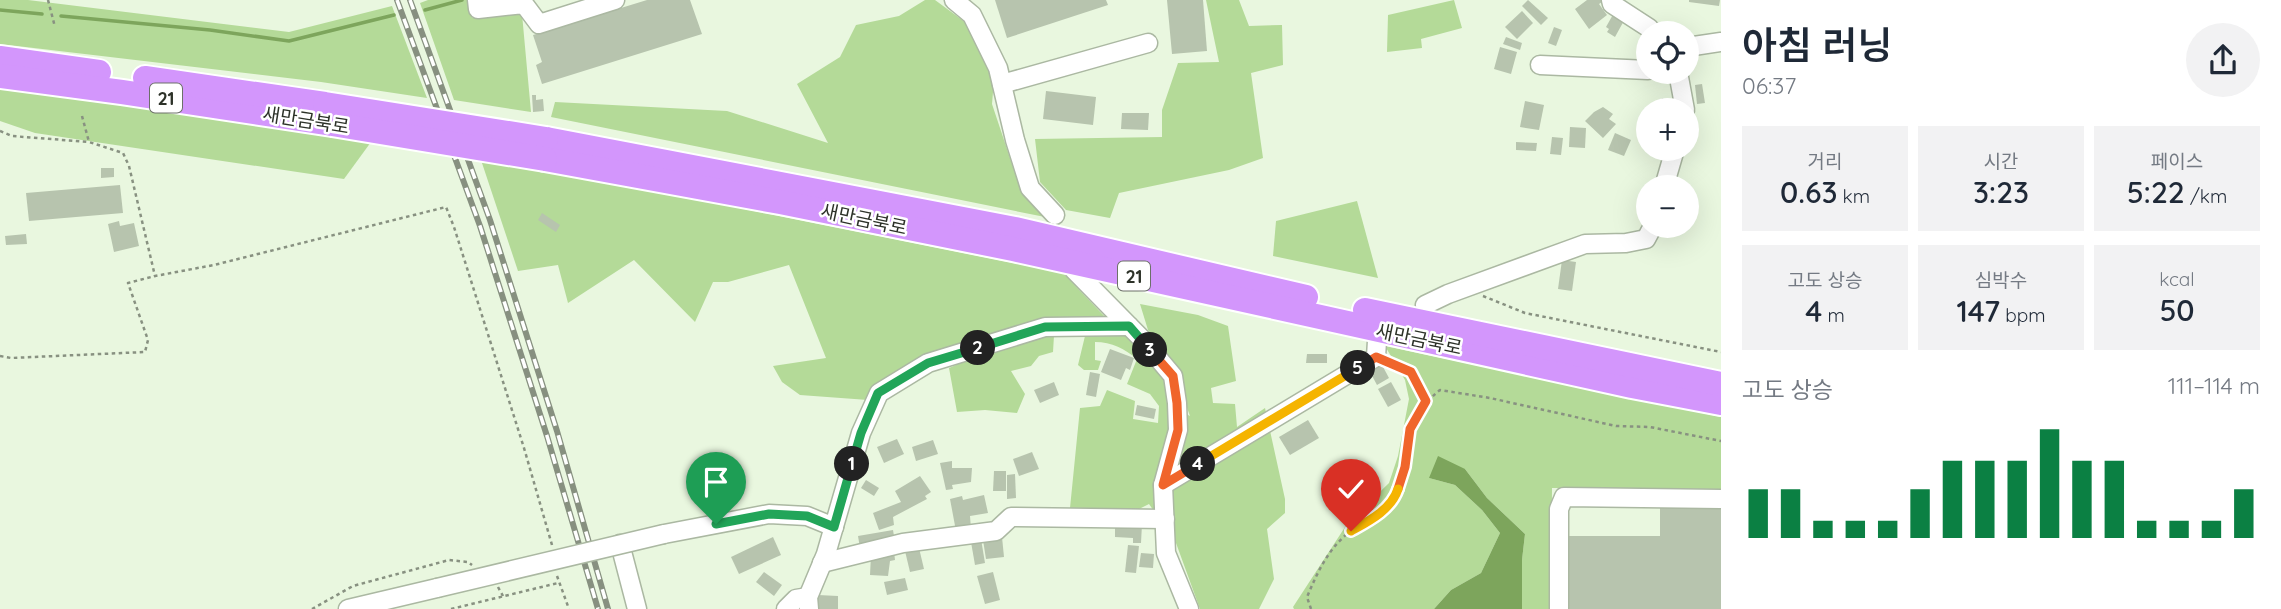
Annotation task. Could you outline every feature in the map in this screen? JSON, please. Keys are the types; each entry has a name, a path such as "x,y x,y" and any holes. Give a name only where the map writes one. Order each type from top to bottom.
{"highway":[{"name":"새만금북로","path":"0,58 1015,229 1325,301 1721,384"},
{"name":"새만금북로","path":"0,76 328,114"},
{"name":"새만금북로","path":"546,148 780,202 1721,403"}],"street":[{"path":"478,4 524,4 539,24 615,0"},
{"path":"954,0 972,15 998,68 1015,140 1030,188 1055,215"},
{"path":"1611,0 1612,4 1638,21"},
{"path":"1699,45 1721,42"},
{"path":"1002,84 1148,43"},
{"path":"1540,65 1636,69"},
{"path":"1425,305 1463,288 1585,244 1626,243 1647,238"},
{"path":"1074,270 1173,376 1178,430 1163,485 1166,553 1189,609"},
{"path":"786,609 796,599 808,603 834,527 861,433 878,393 928,363 1045,327 1129,326"},
{"path":"1163,485 1377,349"},
{"path":"1559,609 1559,509 1564,497 1721,499"},
{"path":"348,609 664,534 769,514 807,516 834,527"},
{"path":"822,563 903,543 996,531 1012,517 1165,519"},
{"path":"620,544 637,609"}],"path":[{"path":"48,0 55,27"},
{"path":"82,116 89,142"},
{"path":"0,131 12,136 89,142 124,153 155,276"},
{"path":"0,356 11,358 145,352 148,340 128,283 214,265 446,207 516,422 552,547"},
{"path":"1463,288 1525,313 1721,352"},
{"path":"1377,349 1411,372 1426,401"},
{"path":"1311,609 1307,597 1324,559 1351,531 1376,517 1395,499 1405,467 1410,429 1426,401 1440,390 1490,398 1616,426 1650,427 1721,441"},
{"path":"556,571 569,609"},
{"path":"451,609 558,583"}],"shaded area":[{"path":"0,0 28,0 289,32 392,6 427,98 321,82 0,44"},
{"path":"428,0 469,0 472,18 522,14 531,112 454,100 420,3"},
{"path":"925,0 935,0 969,25 994,80 992,104 1018,182 1045,217 551,117 555,102 727,111 828,143 797,84 840,57 856,25 899,16"},
{"path":"1206,0 1239,0 1249,26 1282,25 1283,65 1251,73 1263,158 1229,170 1119,193 1110,218 1066,210 1040,182 1035,139 1162,137 1162,110 1178,63 1219,62"},
{"path":"1454,0 1462,28 1421,39 1422,48 1387,52 1388,15"},
{"path":"0,87 371,142 344,179 35,133 0,121"},
{"path":"481,160 605,181 1063,273 1108,320 1055,319 1053,352 1039,356 1031,366 1011,371 1025,394 1017,413 985,410 957,412 949,368 956,365 955,346 899,369 868,400 800,395 782,382 773,366 826,358 789,265 728,282 713,282 695,322 634,260 568,303 558,265 518,271"},
{"path":"1357,201 1378,278 1273,256 1276,221"},
{"path":"1140,304 1198,315 1228,326 1236,381 1211,388 1213,403 1235,404 1237,427 1265,408 1285,499 1285,513 1267,529 1274,579 1259,609 1200,609 1176,543 1149,504 1135,511 1122,508 1070,508 1080,408 1100,406 1107,390 1135,401 1133,419 1158,423 1159,406 1150,394 1127,384 1137,359 1118,347 1095,342 1095,360 1101,361 1098,370 1084,370 1078,365 1085,336 1124,334 1164,377 1167,404 1190,416 1168,356 1148,330"},
{"path":"1385,346 1721,417 1721,489 1552,488 1551,609 1522,609 1525,534 1487,498 1465,469 1429,478 1455,485 1482,510 1500,533 1481,573 1451,590 1434,609 1294,609 1347,524 1389,483 1398,456 1409,399 1405,380"},
{"path":"1438,456 1465,469 1487,498 1525,534 1522,609 1434,609 1451,590 1481,573 1500,533 1482,510 1455,485 1429,478"}],"building":[{"path":"647,0 690,0 702,34 542,84 536,65 542,62 533,35"},
{"path":"995,0 1106,0 1108,5 1007,38"},
{"path":"1167,0 1203,0 1207,51 1172,54"},
{"path":"1528,0 1548,18 1541,25 1522,6"},
{"path":"1587,0 1605,0 1599,4 1607,15 1589,29 1575,9"},
{"path":"1689,0 1720,0 1719,6"},
{"path":"1522,11 1533,23 1517,39 1505,27"},
{"path":"1615,11 1626,17 1615,37 1607,32 1609,29 1606,27"},
{"path":"1554,27 1562,30 1556,46 1548,43"},
{"path":"1506,37 1522,43 1520,50 1503,44"},
{"path":"1500,47 1517,52 1511,74 1494,69"},
{"path":"1702,84 1705,103 1699,104 1695,85"},
{"path":"1046,91 1096,97 1093,125 1043,119"},
{"path":"532,95 536,95 536,100 543,99 544,111 533,112"},
{"path":"1525,101 1544,105 1539,130 1520,127"},
{"path":"1603,107 1613,114 1609,119 1616,124 1603,138 1585,121"},
{"path":"1122,113 1149,113 1148,130 1121,129"},
{"path":"1570,127 1586,128 1585,148 1569,147"},
{"path":"1615,133 1631,140 1624,156 1608,150"},
{"path":"1552,137 1563,138 1561,155 1550,154"},
{"path":"1516,142 1537,143 1536,151 1516,150"},
{"path":"101,168 114,168 114,177 101,178"},
{"path":"120,185 123,213 29,221 26,193"},
{"path":"542,213 560,225 556,232 538,220"},
{"path":"119,221 120,226 134,223 139,246 114,252 108,224"},
{"path":"26,234 27,244 6,245 5,236"},
{"path":"1562,260 1576,262 1572,291 1558,289"},
{"path":"1110,349 1134,358 1130,370 1126,368 1121,380 1101,372"},
{"path":"1307,354 1327,354 1327,363 1306,363"},
{"path":"1382,365 1389,378 1377,385 1370,372"},
{"path":"1090,372 1100,374 1096,397 1086,395"},
{"path":"1054,382 1059,395 1040,403 1034,390"},
{"path":"1391,382 1401,400 1388,407 1378,389"},
{"path":"1137,405 1156,409 1154,419 1135,415"},
{"path":"1308,420 1319,438 1290,455 1279,437"},
{"path":"897,439 904,454 884,463 877,447"},
{"path":"933,440 938,454 916,461 912,447"},
{"path":"1032,452 1039,469 1019,476 1013,459"},
{"path":"952,461 952,468 972,468 971,482 952,485 953,489 946,490 940,463"},
{"path":"994,471 1006,471 1006,491 993,491"},
{"path":"1015,474 1016,498 1007,499 1007,475"},
{"path":"920,476 931,492 925,496 927,499 893,517 894,525 879,530 873,513 901,502 895,491"},
{"path":"866,480 879,488 874,496 861,488"},
{"path":"984,495 988,513 970,516 971,529 956,531 950,499 962,496 963,500"},
{"path":"1660,505 1721,506 1721,609 1566,609 1566,536 1660,536"},
{"path":"1115,523 1142,524 1141,543 1133,543 1133,538 1115,537"},
{"path":"893,530 895,542 860,548 858,536"},
{"path":"773,537 781,555 739,574 731,557"},
{"path":"1002,537 1004,557 986,559 983,540"},
{"path":"981,539 985,563 975,565 971,542"},
{"path":"1128,545 1139,546 1136,573 1125,572"},
{"path":"919,548 924,569 910,572 905,551"},
{"path":"894,551 895,560 890,561 888,576 870,575 871,555"},
{"path":"1141,553 1154,554 1153,568 1139,567"},
{"path":"764,572 782,585 774,596 756,582"},
{"path":"993,572 1000,600 985,604 977,576"},
{"path":"905,578 908,590 887,595 884,582"},
{"path":"818,595 838,596 838,609 817,609"}],"waterway":[{"path":"425,10 462,0"},
{"path":"0,10 42,14"},
{"path":"61,16 210,30 289,41 394,15"}],"railway":[{"path":"397,0 480,226 547,436 598,609"},
{"path":"410,0 490,220 557,431 608,609"}],"route":[{"path":"716,524 769,514 807,516 834,527 861,433 878,393 928,363 1045,327 1129,326 1173,376 1178,430 1163,485 1376,357 1411,372 1426,401 1410,429 1405,467 1395,499 1376,517 1351,531"}]}
